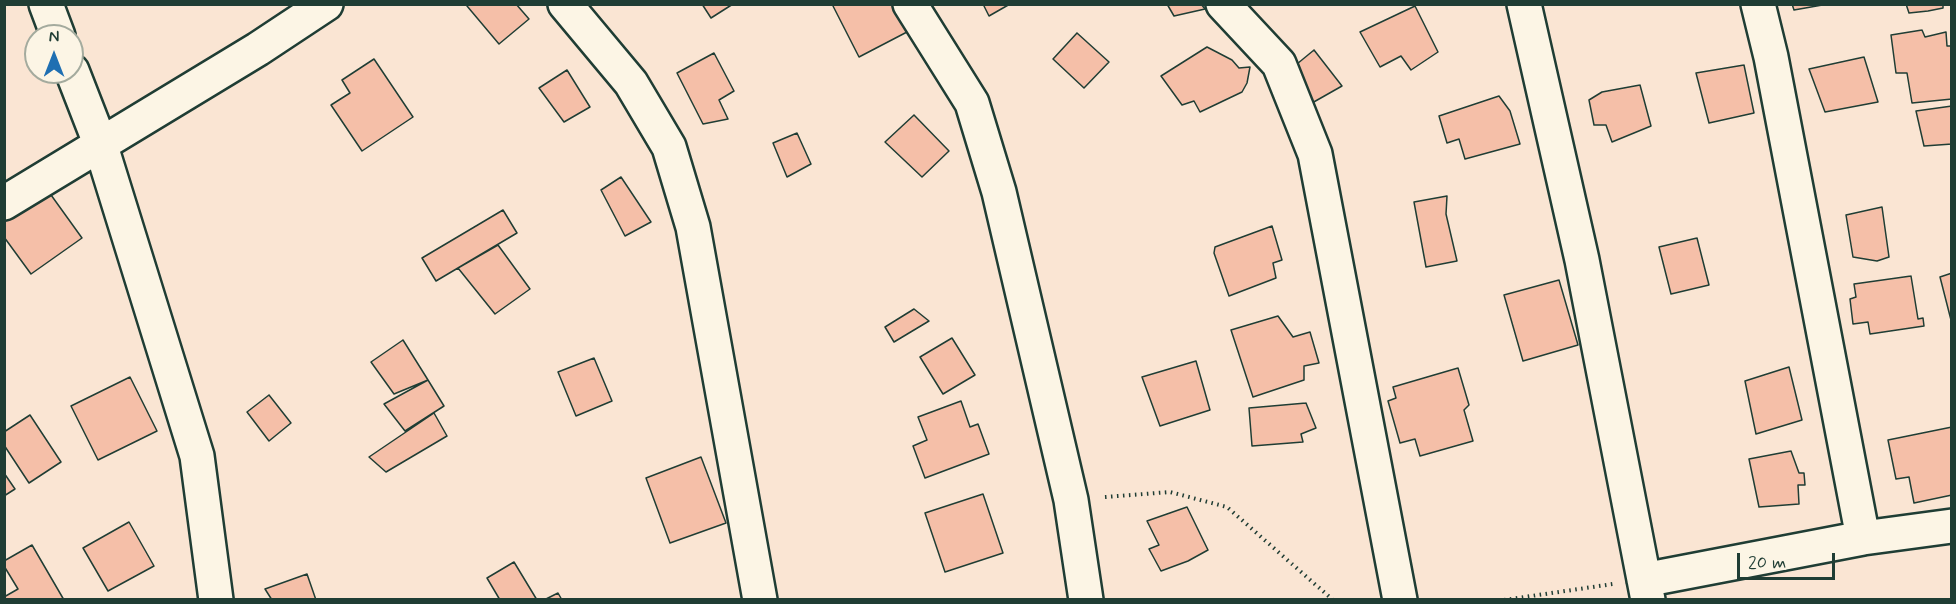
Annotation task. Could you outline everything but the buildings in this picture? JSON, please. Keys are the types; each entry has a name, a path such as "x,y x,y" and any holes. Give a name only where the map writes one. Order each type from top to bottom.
{"street":[{"path":"46,4 54,24"},
{"path":"4,203 258,49 326,4"},
{"path":"565,4 631,83 669,147 693,227 760,600"},
{"path":"910,4 972,103 999,192 1071,500 1086,600"},
{"path":"1223,4 1279,64 1316,154 1400,600"},
{"path":"1524,4 1582,260 1646,590 1863,538 1952,526"},
{"path":"1758,4 1771,57 1863,538"},
{"path":"77,84 100,143 197,456 216,600"}],"path":[{"path":"1071,500 1170,492 1227,507 1333,600"},
{"path":"1504,600 1646,590"}]}
